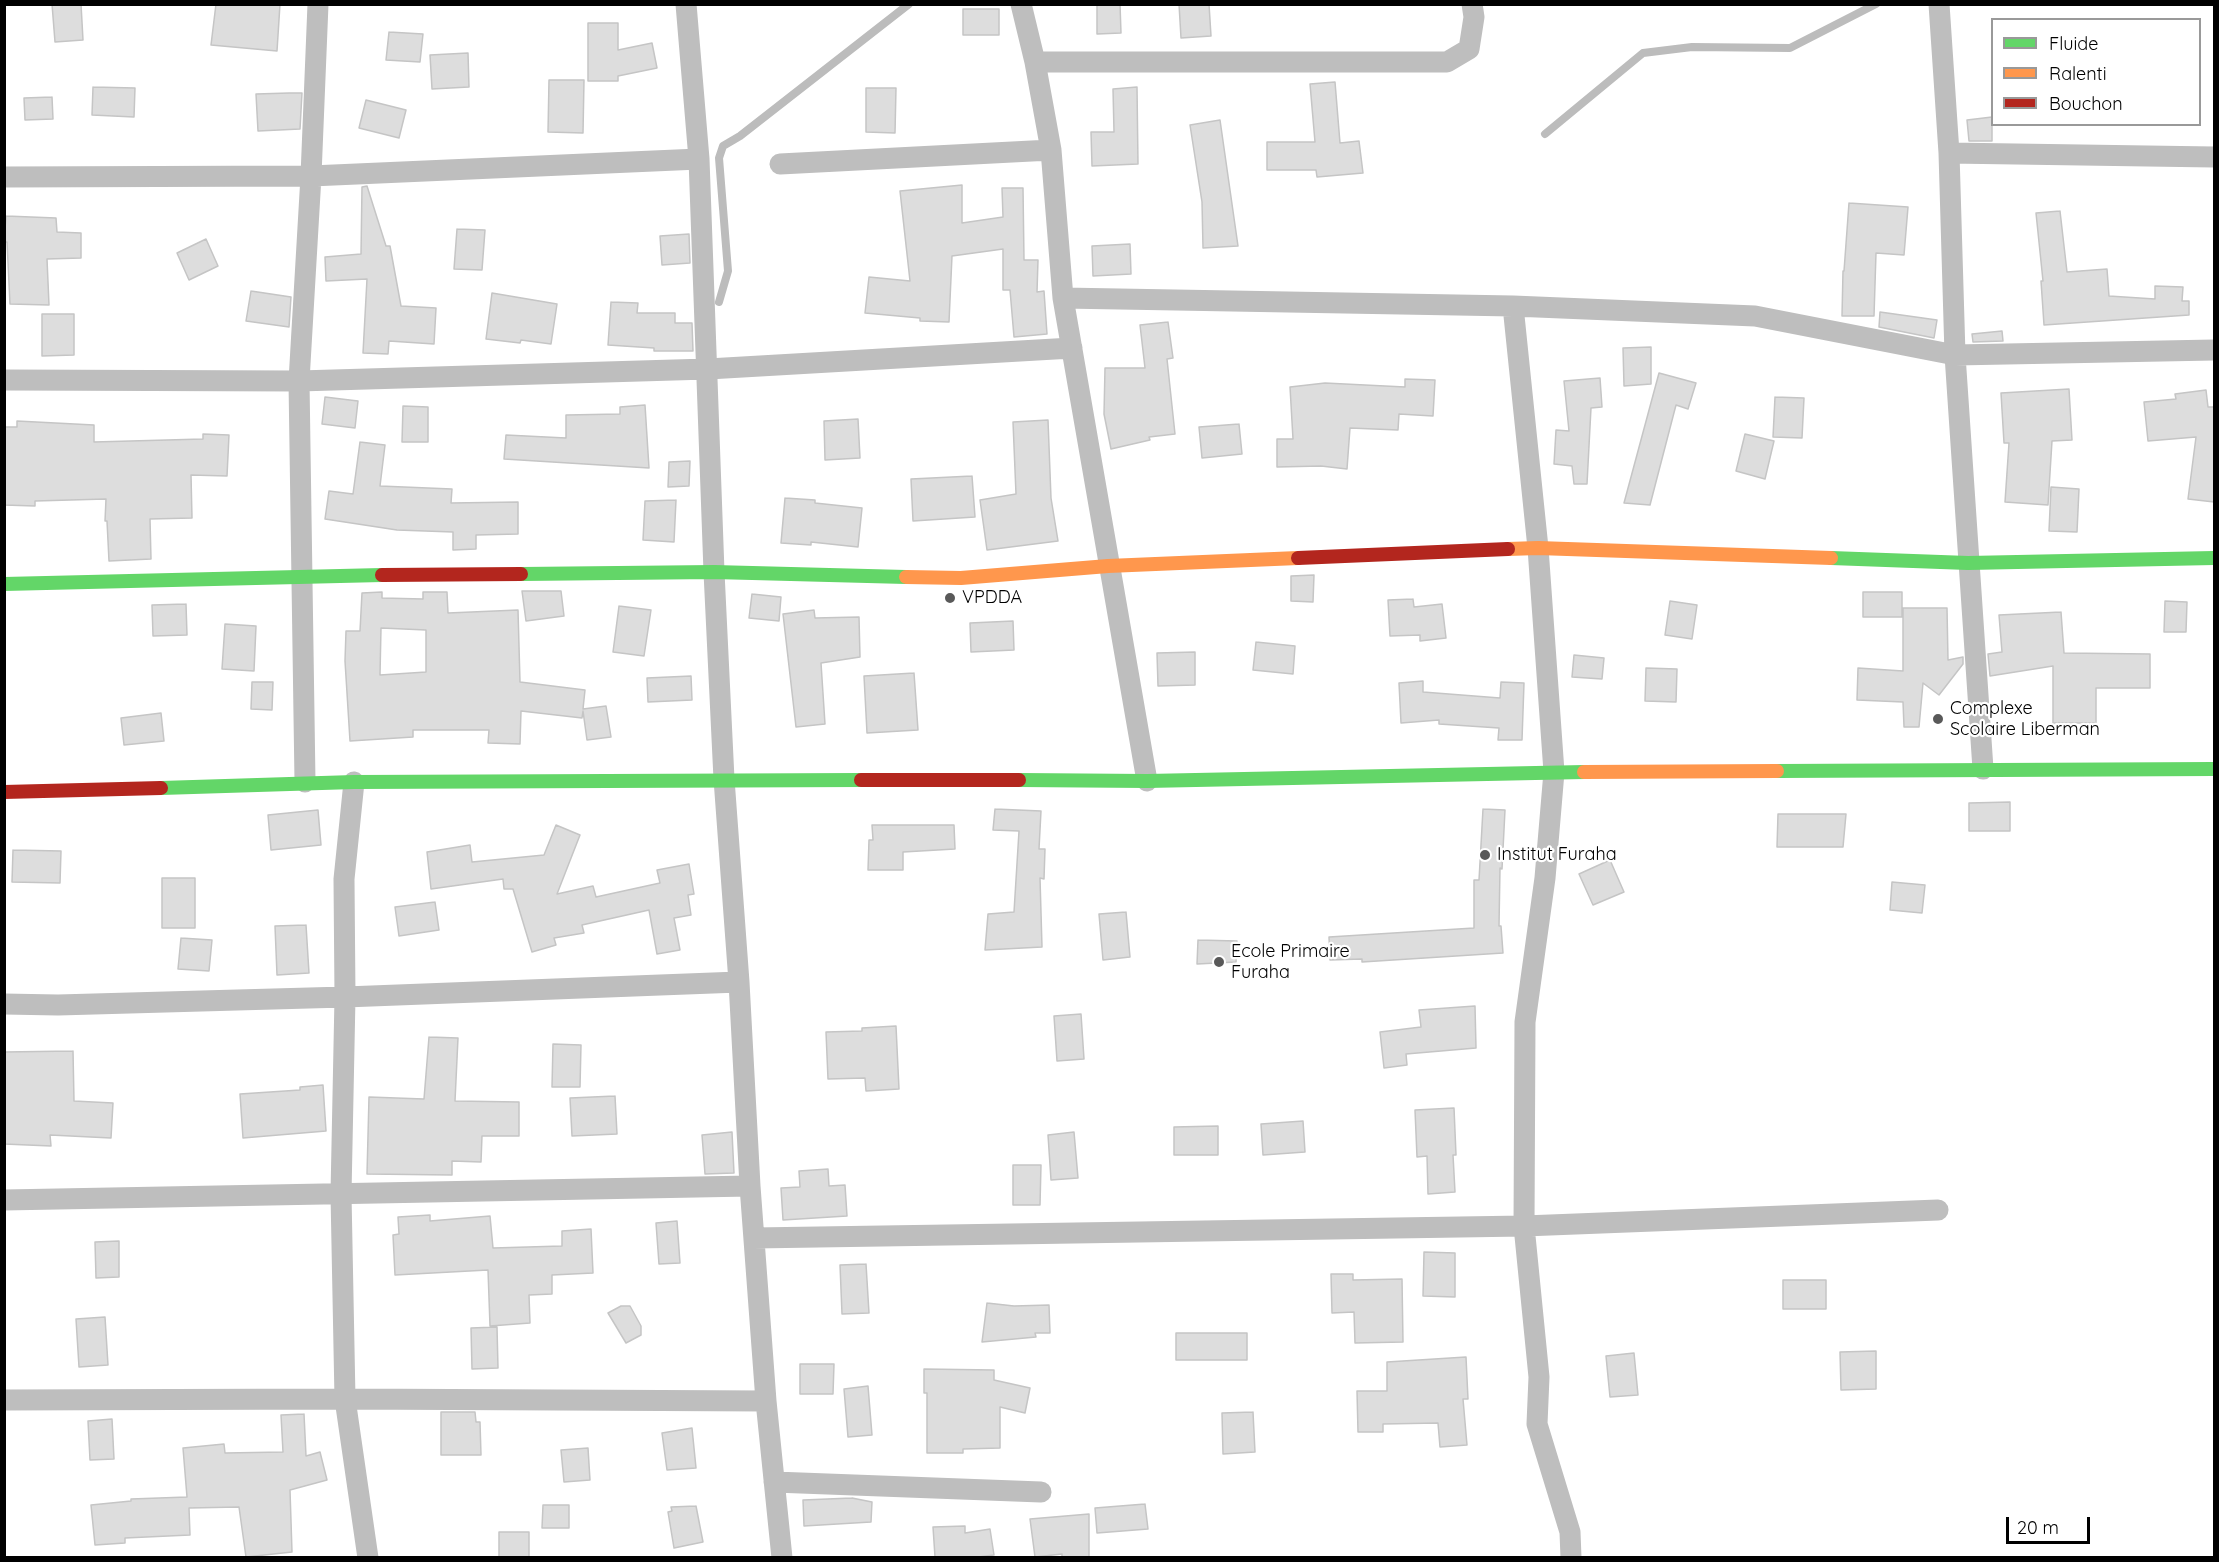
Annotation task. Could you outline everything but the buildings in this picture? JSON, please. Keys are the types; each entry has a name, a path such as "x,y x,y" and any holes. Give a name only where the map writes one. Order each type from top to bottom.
{"street":[{"path":"305,782 299,381 318,4"},
{"path":"686,4 699,159 724,779 766,1401 782,1557"},
{"path":"1021,4 1035,62 1051,150 1063,298 1147,781"},
{"path":"1035,62 1447,62 1469,49 1474,17 1472,4"},
{"path":"1939,4 1949,153 1955,355 1983,769"},
{"path":"780,164 1051,150"},
{"path":"1949,153 2214,157"},
{"path":"4,177 311,176 699,159"},
{"path":"1063,298 1513,306 1755,316 1955,355 2214,350"},
{"path":"1513,306 1538,548 1554,772 1545,878 1525,1022 1524,1226 1539,1377 1537,1424 1570,1532 1571,1557"},
{"path":"4,380 299,381 708,369 1072,348"},
{"path":"4,584 301,576 714,572 961,578 1108,566 1538,548 1968,563 2214,558"},
{"path":"4,792 305,782 724,779 1147,781 1554,772 2214,769"},
{"path":"354,782 344,879 345,997 341,1194 345,1399 368,1557"},
{"path":"4,1004 58,1005 345,997 739,982"},
{"path":"4,1200 750,1185"},
{"path":"754,1238 1524,1226 1938,1210"},
{"path":"4,1400 766,1401"},
{"path":"774,1482 1041,1492"}],"waterway":[{"path":"719,302 728,271 719,158 723,146 740,136 909,4"},
{"path":"1545,134 1643,53 1692,47 1790,48 1876,4"}],"traffic: fast":[{"path":"1831,558 1968,563 2214,558"},
{"path":"521,574 714,572 906,577"},
{"path":"4,584 382,575"},
{"path":"1777,771 2214,769"},
{"path":"1019,780 1147,781 1584,772"},
{"path":"161,788 354,782 861,780"}],"traffic: slow":[{"path":"1508,549 1538,548 1831,558"},
{"path":"906,577 961,578 1108,566 1298,558"},
{"path":"1584,772 1777,771"}],"traffic: jam":[{"path":"1298,558 1508,549"},
{"path":"382,575 521,574"},
{"path":"861,780 1019,780"},
{"path":"4,792 161,788"}],"place":[{"name":"VPDDA","path":"950,598"},
{"name":"Complexe Scolaire Liberman","path":"1938,719"},
{"name":"Institut Furaha","path":"1485,855"},
{"name":"Ecole Primaire Furaha","path":"1219,962"}]}
